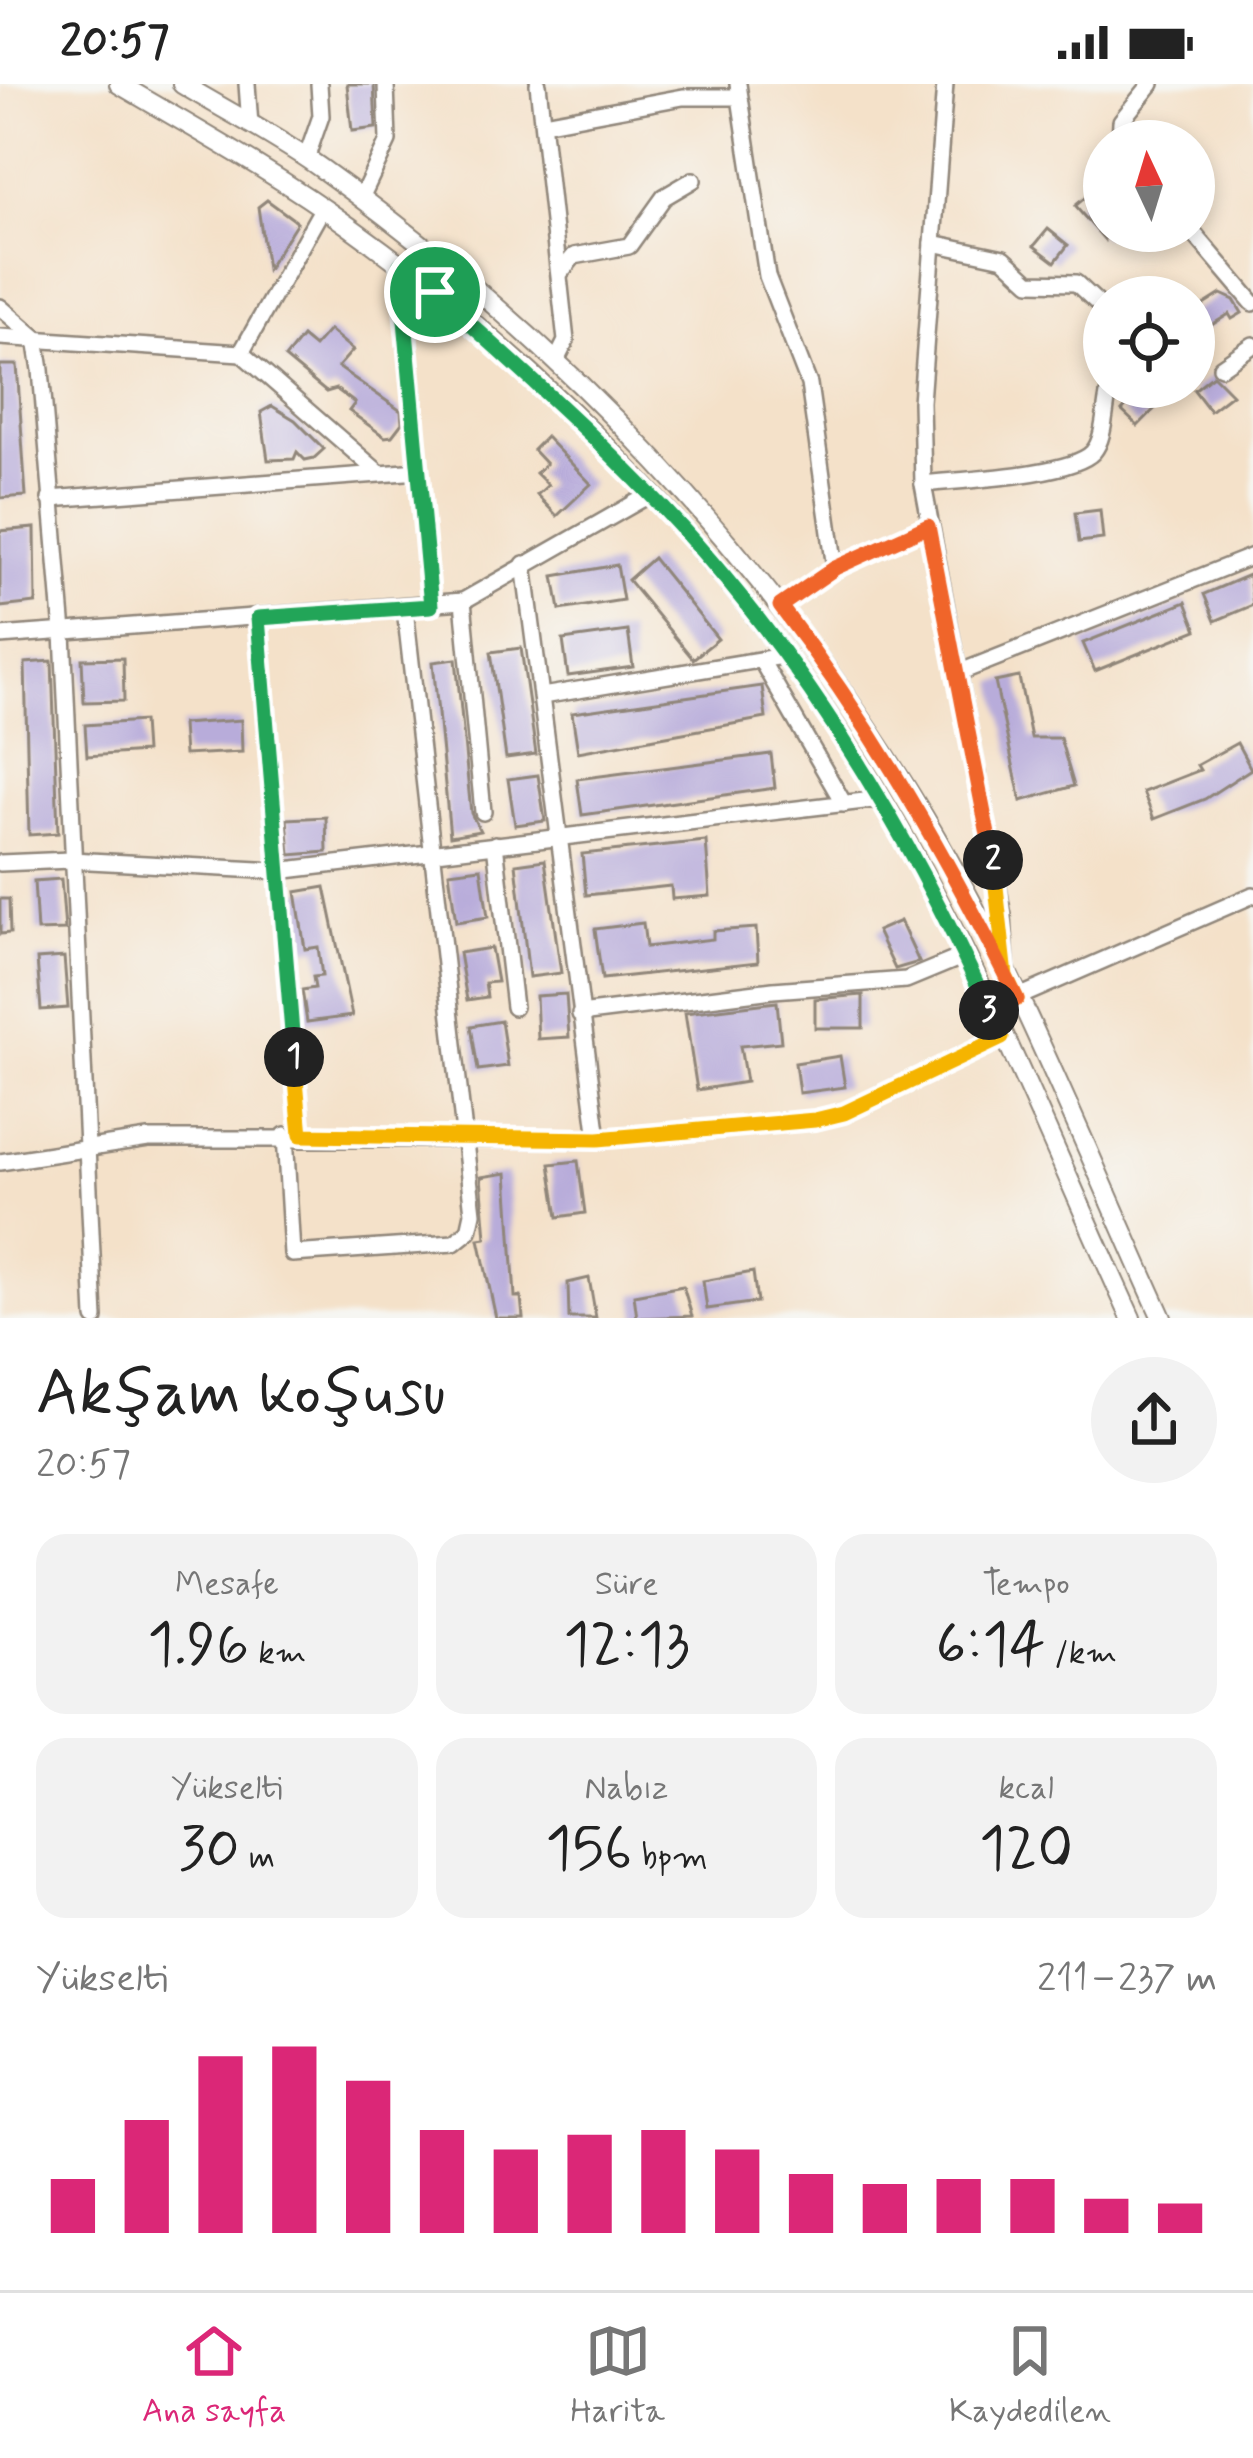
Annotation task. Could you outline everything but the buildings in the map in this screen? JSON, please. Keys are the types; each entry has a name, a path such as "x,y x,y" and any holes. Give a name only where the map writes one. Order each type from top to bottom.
{"main road":[{"path":"119,84 322,209 400,265 559,404 712,562 881,799 964,956 1131,1318"},
{"path":"182,84 307,159 440,257 556,361 721,530 838,682 926,820 1017,999 1162,1318"}],"street":[{"path":"248,84 250,125"},
{"path":"307,159 321,116 319,84"},
{"path":"361,198 388,141 386,84"},
{"path":"538,84 566,341 556,361"},
{"path":"945,84 921,402 923,484 1003,915 1006,976"},
{"path":"1122,120 1151,84"},
{"path":"543,123 738,90 767,276 809,384 835,568"},
{"path":"560,272 574,256 629,246 664,197 693,180"},
{"path":"241,352 322,209"},
{"path":"933,243 1004,258 1030,282 1076,283 1083,289"},
{"path":"1210,252 1253,303"},
{"path":"400,265 431,606"},
{"path":"0,308 36,338 63,633 95,1318"},
{"path":"0,337 241,352 380,473"},
{"path":"1221,367 1253,344"},
{"path":"923,484 1050,468 1083,459 1100,436 1106,408"},
{"path":"50,499 418,471"},
{"path":"0,636 405,609 463,601 649,495"},
{"path":"780,606 835,568 928,526"},
{"path":"958,674 1253,556"},
{"path":"524,564 598,1139"},
{"path":"463,601 483,812"},
{"path":"258,618 293,1135 292,1254 463,1238 473,1213 405,609"},
{"path":"542,697 783,656"},
{"path":"760,660 844,803"},
{"path":"0,863 71,860 278,872 881,799"},
{"path":"495,844 514,1007"},
{"path":"989,1010 1253,895"},
{"path":"580,1014 773,990 906,980 964,956"},
{"path":"0,1162 148,1139 293,1135 598,1139 829,1116 1002,1038"}],"route":[{"path":"435,292 400,265 431,606 258,618 301,1135 598,1139 815,1120 844,1113 1002,1038 989,1010 1017,999 1006,976 1003,915 928,526 835,568 780,606 838,682 926,820 1017,999 989,1010 893,818 833,722 712,562 559,404 435,292"}]}
